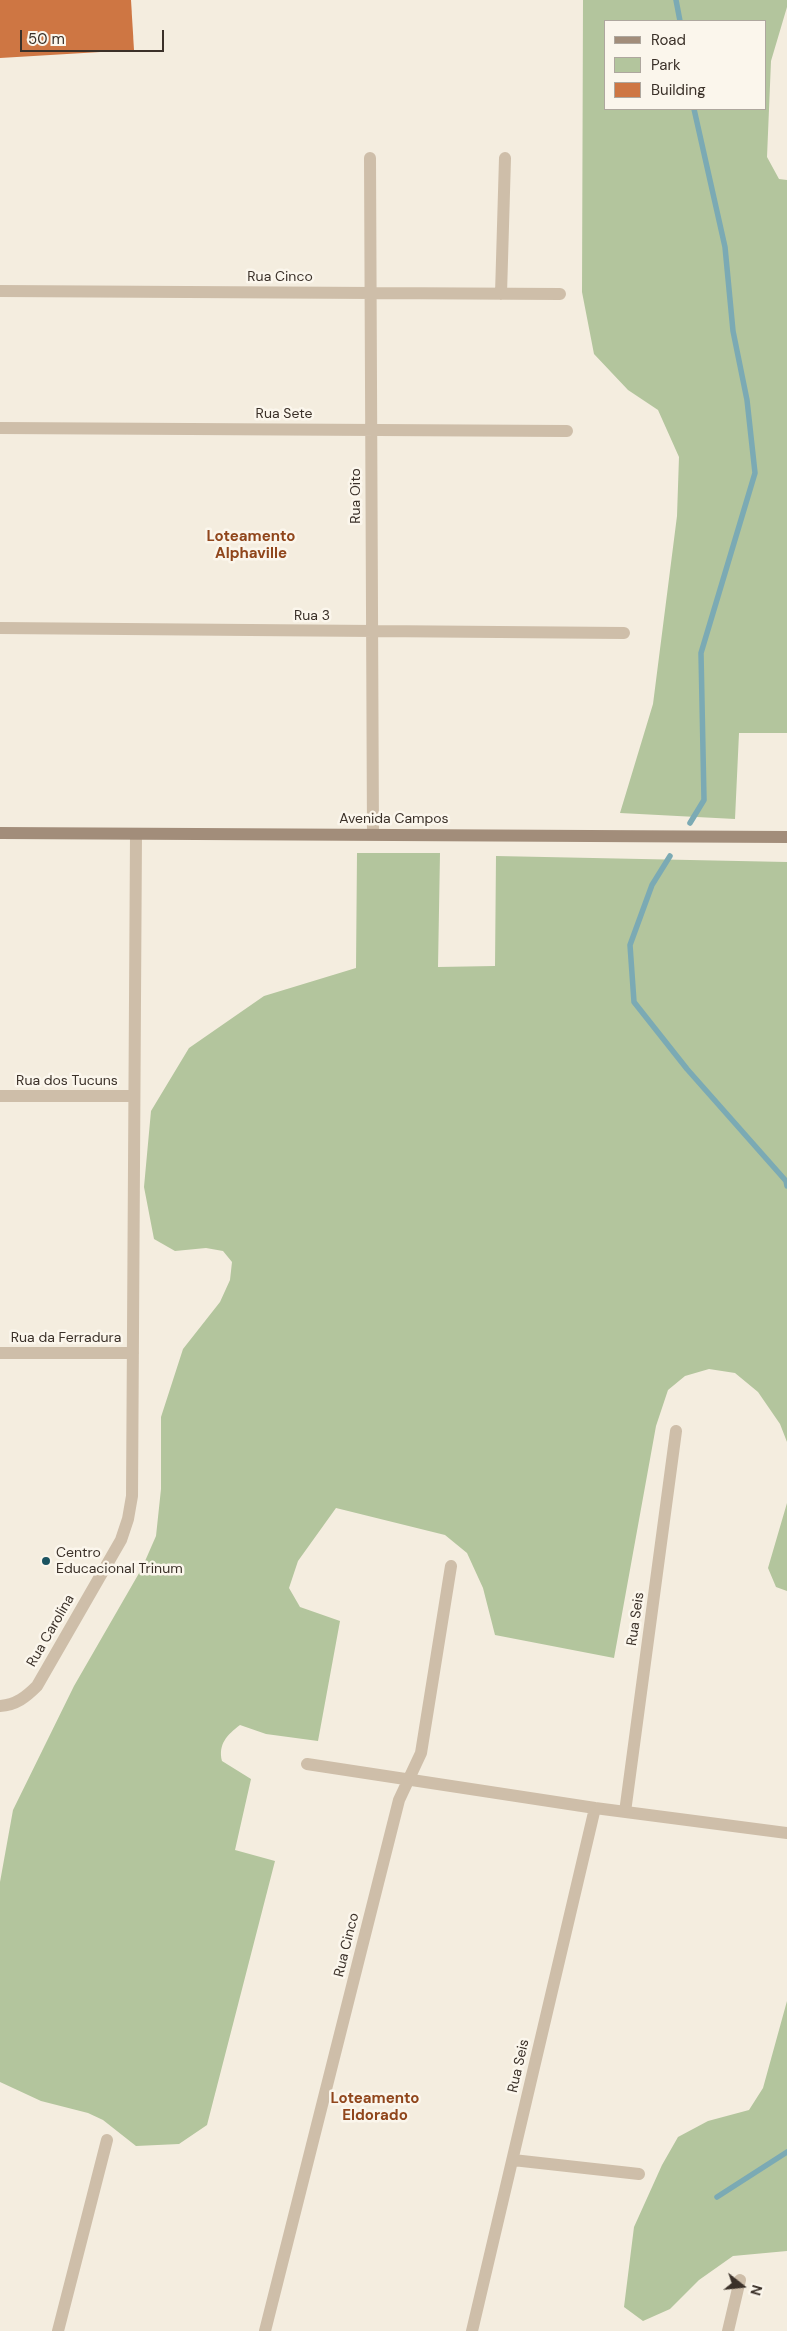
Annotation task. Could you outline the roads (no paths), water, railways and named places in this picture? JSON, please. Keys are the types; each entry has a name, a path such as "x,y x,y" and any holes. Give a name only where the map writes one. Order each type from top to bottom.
{"street":[{"name":"Rua Oito","path":"370,158 373,834"},
{"path":"502,294 505,158"},
{"name":"Rua Cinco","path":"0,291 560,294"},
{"name":"Rua Sete","path":"0,428 567,431"},
{"name":"Rua 3","path":"0,628 624,634"},
{"name":"Avenida Campos","path":"0,833 787,837"},
{"name":"Rua Carolina","path":"0,1706 11,1705 25,1697 37,1686 121,1540 128,1519 132,1496 136,834"},
{"name":"Rua dos Tucuns","path":"0,1096 134,1096"},
{"name":"Rua da Ferradura","path":"0,1353 133,1353"},
{"name":"Rua Seis","path":"625,1812 676,1431"},
{"name":"Rua Cinco","path":"265,2331 399,1800 421,1752 451,1566"},
{"path":"307,1764 595,1808 787,1833"},
{"name":"Rua Seis","path":"472,2331 595,1808"},
{"path":"58,2331 107,2140"},
{"path":"512,2160 639,2174"},
{"path":"728,2331 740,2280"}],"waterway":[{"path":"676,0 680,20"},
{"path":"690,823 704,800 701,653 755,473 747,400 733,331 725,247 694,110"},
{"path":"670,856 652,885 630,945 634,1002 687,1069 786,1181 787,1186"},
{"path":"717,2197 787,2152"}],"place":[{"name":"Centro Educacional Trinum","path":"46,1561"}],"district":[{"name":"Loteamento Alphaville","path":"251,546"},
{"name":"Loteamento Eldorado","path":"375,2108"}]}
